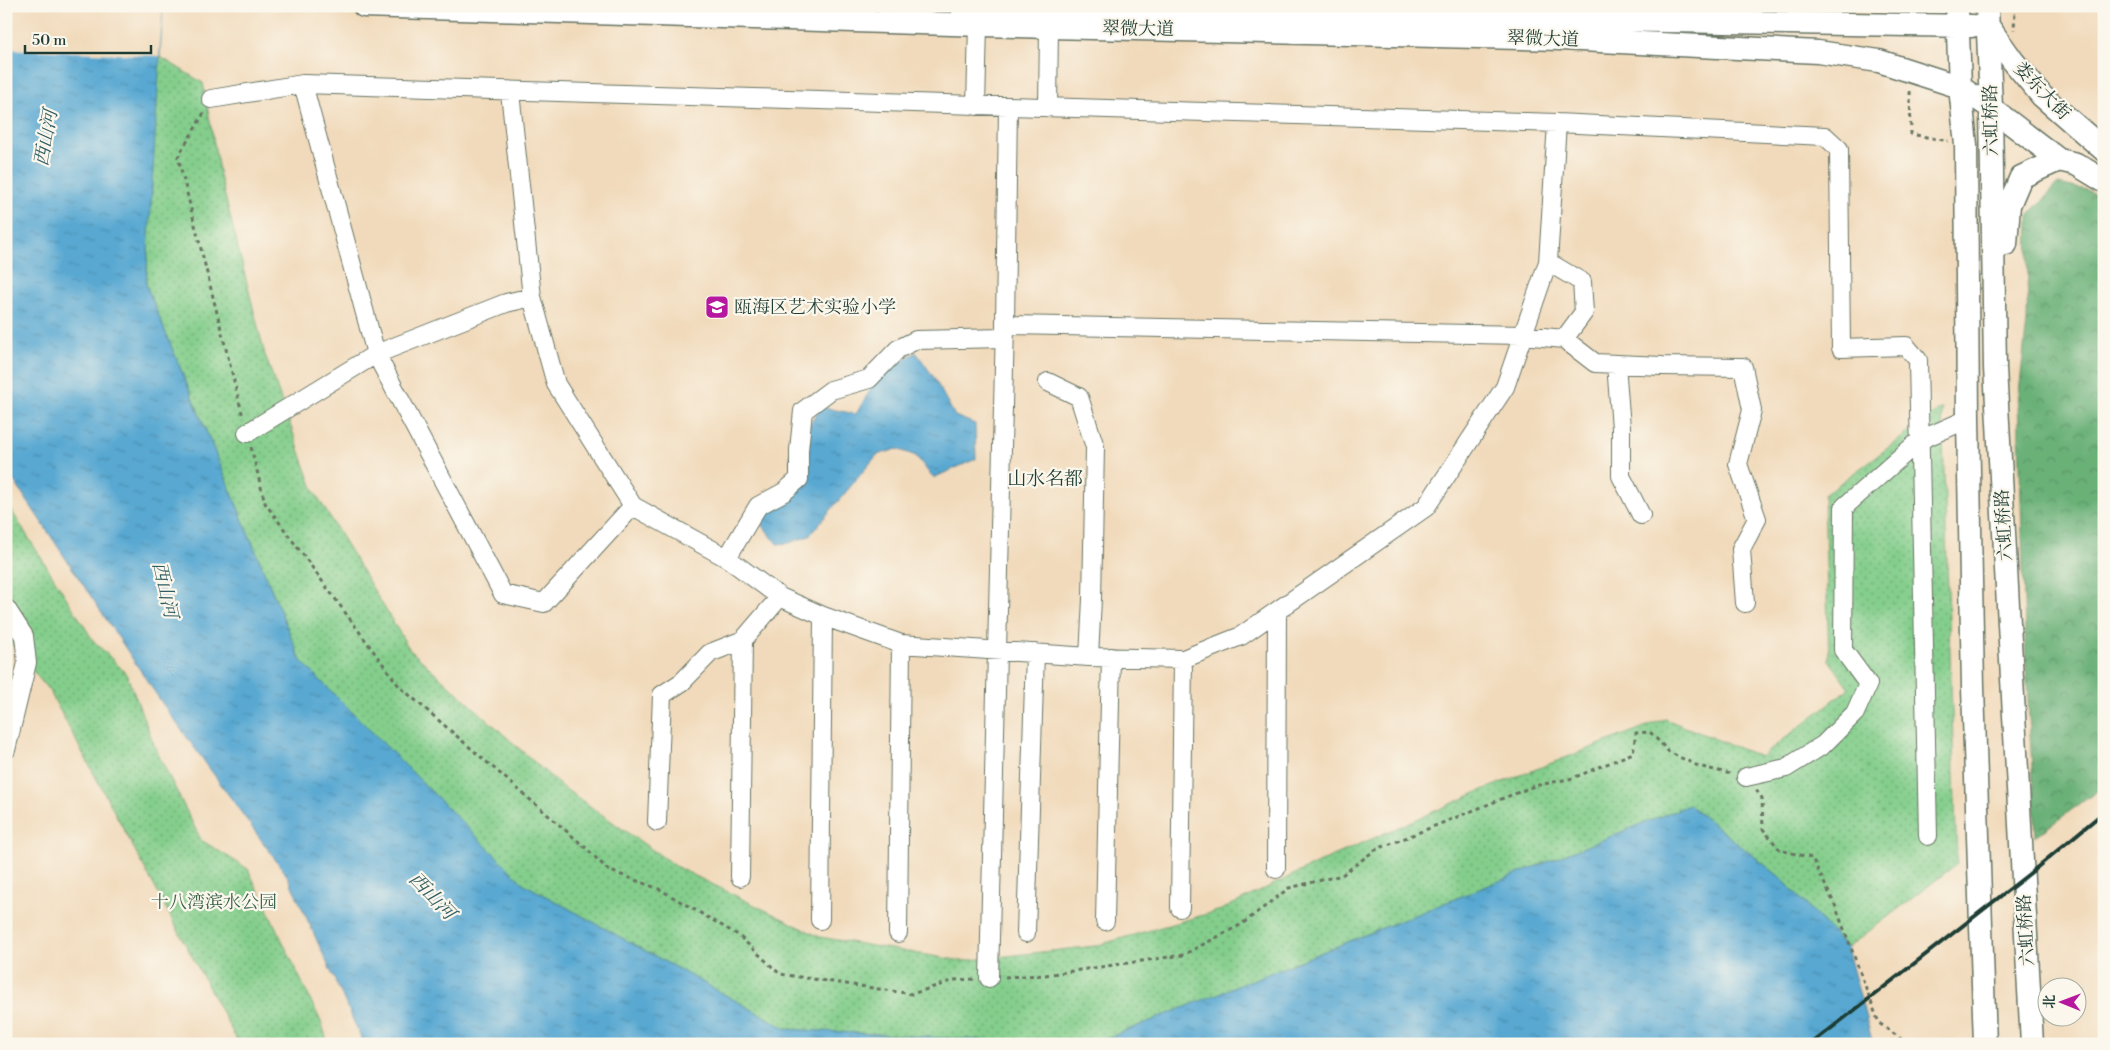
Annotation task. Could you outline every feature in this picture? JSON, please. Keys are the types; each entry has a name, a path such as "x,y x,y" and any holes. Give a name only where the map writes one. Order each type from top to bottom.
{"main road":[{"name":"翠微大道","path":"364,6 978,25 1042,17 1570,14 1781,24 1987,16"},
{"name":"翠微大道","path":"961,6 1042,17 1818,52 1879,61 1910,70 1960,87 1991,108"},
{"path":"1781,24 1811,6"},
{"name":"六虹桥路","path":"1957,16 1960,87 1966,145 1968,419 1974,698 1985,1044"},
{"name":"六虹桥路","path":"1987,16 1991,108 1995,368 2032,1044"},
{"name":"娄东大街","path":"1987,16 2013,61 2042,96 2100,147"},
{"path":"1991,108 2059,160 2076,164 2100,179"},
{"path":"1995,368 2006,327 2004,256 2009,205 2021,177 2059,160"}],"street":[{"path":"1042,17 1048,108"},
{"path":"976,106 978,25"},
{"path":"303,84 376,354 503,594 544,603 633,506"},
{"path":"211,99 303,84 510,92 1558,123 1825,136 1839,149 1841,348 1906,346 1918,360 1928,836"},
{"path":"510,92 532,297 556,384 633,506 727,558 780,597 823,616 901,644 1111,657 1183,659 1241,636 1426,507 1505,388 1548,262 1558,123"},
{"path":"989,978 1005,332 1008,107"},
{"path":"1548,262 1582,282 1584,312 1564,339"},
{"path":"247,433 376,354 506,303 532,297"},
{"path":"727,558 758,506 784,492 799,479 799,450 803,411 831,390 870,379 898,349 916,340 1005,332 1523,335 1564,339 1595,363 1743,367 1752,410 1738,464 1757,519 1741,549 1745,603"},
{"path":"1616,364 1622,428 1622,476 1641,515"},
{"path":"1048,382 1079,397 1096,447 1089,656"},
{"path":"1746,777 1786,768 1823,744 1855,713 1868,684 1843,650 1844,507 1920,440 1968,419"},
{"path":"657,822 662,695 682,682 710,653 743,640 780,597"},
{"path":"6,608 24,636 27,663 6,750"},
{"path":"1276,870 1277,611"},
{"path":"820,920 823,616"},
{"path":"740,878 743,640"},
{"path":"898,933 901,644"},
{"path":"1026,933 1035,653"},
{"path":"1104,921 1111,657"},
{"path":"1180,908 1183,659"}],"path":[{"path":"211,99 178,157 265,503 399,686 586,848 608,870 659,889 738,935 780,974 912,994 954,980 1045,974 1183,955 1242,924 1289,888 1342,874 1375,850 1534,786 1573,778 1633,753 1636,733 1650,732 1669,752 1698,766 1746,777 1762,798 1763,829 1780,850 1812,858 1835,905 1879,1023 1908,1044"}],"green space":[{"path":"159,56 203,83 220,176 265,355 314,491 410,650 561,786 677,867 820,937 962,961 1095,946 1221,910 1324,860 1485,789 1665,719 1761,757 1849,688 1829,660 1824,495 1942,408 1957,864 1847,948 1780,877 1689,805 1093,1044 1048,1044 787,1029 524,884 301,661 146,285"},
{"path":"2058,184 2087,190 2104,198 2104,786 2036,836 2026,666 2018,402 2027,321 2029,215"},
{"name":"十八湾滨水公园","path":"6,502 93,640 126,673 157,752 201,840 248,869 322,1024 328,1044 239,1044 50,692 6,637"}],"water":[{"name":"西山河","path":"6,6 163,6 146,285 301,661 524,884 787,1029 1048,1044 364,1044 288,877 162,703 6,469"},
{"path":"916,352 933,376 955,416 975,424 976,459 933,478 916,456 897,449 877,455 809,536 789,543 777,544 757,518 792,481 790,455 821,407 856,414 879,375"},
{"path":"1689,805 1780,877 1847,948 1873,1044 1093,1044"}],"pier":[{"path":"6,6 163,6 159,56 6,49"}],"railway":[{"path":"1811,1044 2029,874 2104,812"}],"place":[{"name":"瓯海区艺术实验小学","path":"717,307"}],"district":[{"name":"山水名都","path":"1045,479"}]}
